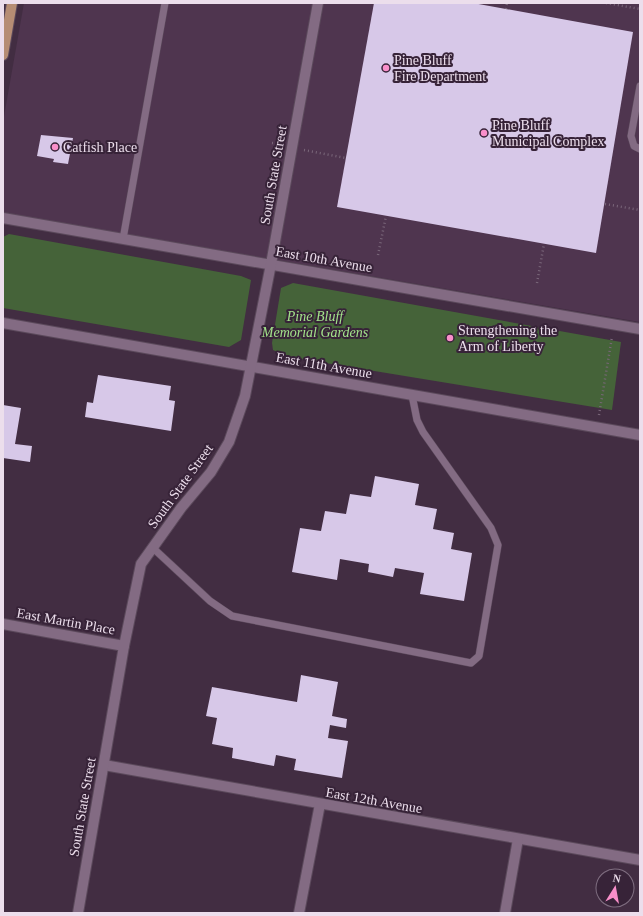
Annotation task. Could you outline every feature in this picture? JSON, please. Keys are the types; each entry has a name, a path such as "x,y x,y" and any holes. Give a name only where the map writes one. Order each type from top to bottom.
{"main road":[{"path":"3,55 12,3"}],"street":[{"path":"306,3 317,4"},
{"name":"South State Street","path":"78,913 124,646 141,564 181,508 211,472 229,442 245,396 271,264 317,4"},
{"name":"East 10th Avenue","path":"3,218 640,329"},
{"name":"East 11th Avenue","path":"3,323 640,435"},
{"name":"East Martin Place","path":"3,624 124,646"},
{"name":"East 12th Avenue","path":"104,765 518,840 640,860"},
{"path":"299,913 320,804"},
{"path":"505,913 518,840"}],"lane":[{"path":"123,239 165,3"},
{"path":"640,86 631,136 634,146 640,149"},
{"path":"153,548 210,600 232,616 471,663 479,656 498,545 491,528 423,432 417,420 412,395"}],"path":[{"path":"506,9 507,3"},
{"path":"606,3 640,9"},
{"path":"272,143 282,144"},
{"path":"304,150 346,158"},
{"path":"605,204 640,210"},
{"path":"378,255 386,216"},
{"path":"537,283 544,244"},
{"path":"599,415 612,337"}],"shaded area":[{"path":"24,3 640,3 640,322 3,213 3,122"}],"green space":[{"name":"Pine Bluff Memorial Gardens","path":"9,234 241,276 251,280 241,340 229,347 3,308 3,237"},
{"name":"Pine Bluff Memorial Gardens","path":"293,283 621,342 612,410 289,357 273,350 272,343 281,288"}],"building":[{"name":"Pine Bluff Municipal Complex","path":"374,3 473,3 633,32 596,253 337,207"},
{"name":"Catfish Place","path":"41,135 73,138 68,164 53,162 54,159 37,156"},
{"path":"98,375 171,386 169,400 175,401 171,431 85,417 87,402 93,403"},
{"path":"3,405 21,408 15,444 32,446 30,462 3,458"},
{"path":"375,476 419,484 415,505 437,509 433,529 454,533 451,549 472,553 464,601 420,594 424,573 395,568 393,577 368,572 369,564 340,559 337,580 292,572 300,528 321,531 325,511 346,514 350,494 371,497"},
{"path":"301,675 338,682 332,716 347,719 346,728 330,725 328,738 348,741 342,778 294,770 296,759 276,755 274,766 232,758 233,748 212,744 217,718 206,716 212,687 297,702"}],"place":[{"name":"Pine Bluff Fire Department","path":"386,68"},
{"name":"Pine Bluff Municipal Complex","path":"484,133"},
{"name":"Catfish Place","path":"55,147"},
{"name":"Strengthening the Arm of Liberty","path":"450,338"}]}
